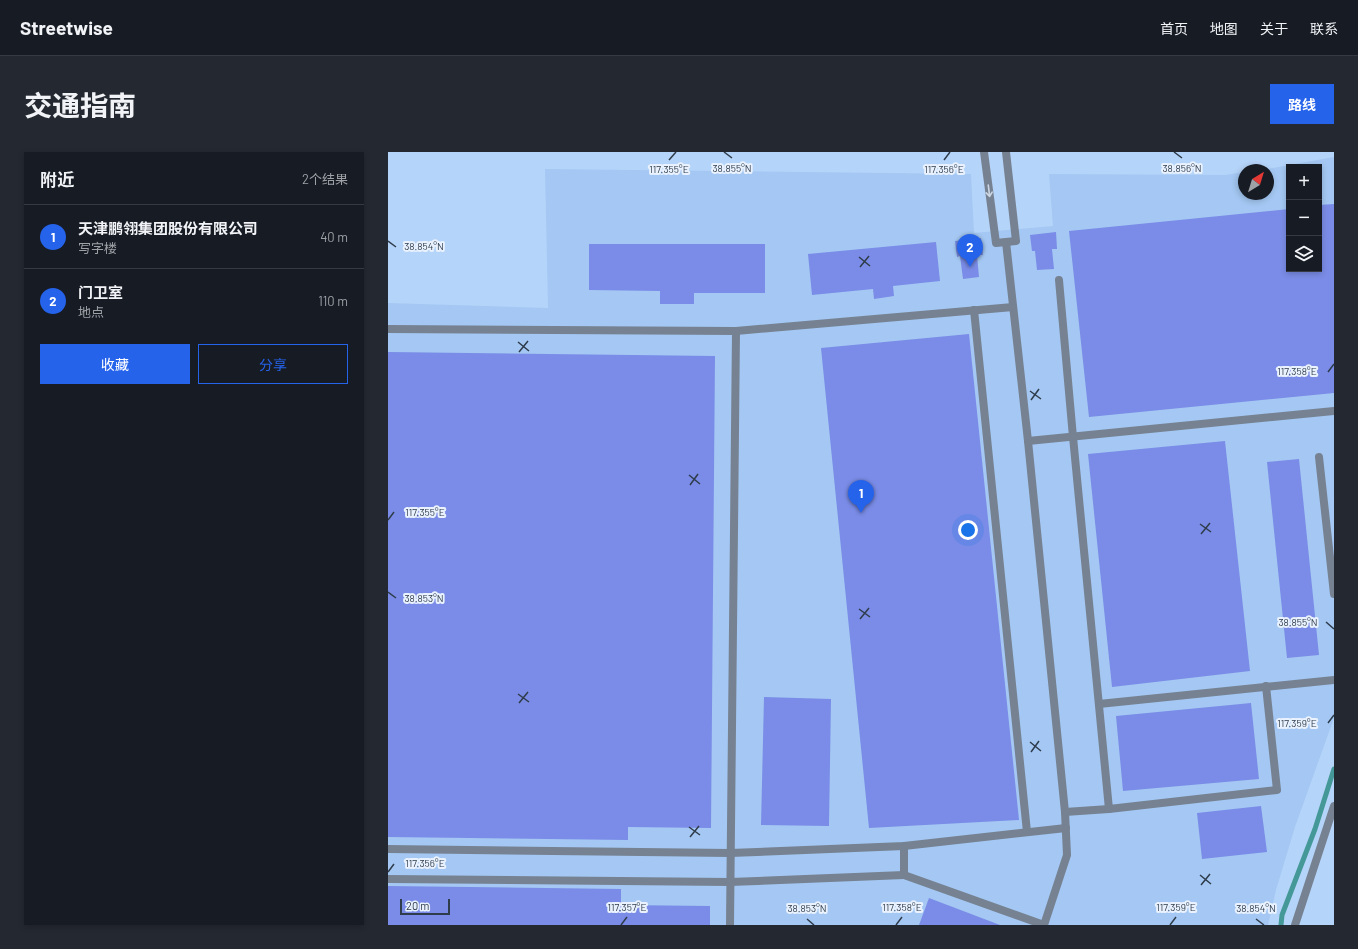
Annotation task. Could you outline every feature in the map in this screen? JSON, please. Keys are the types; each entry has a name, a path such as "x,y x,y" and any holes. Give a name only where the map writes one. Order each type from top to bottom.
{"lane":[{"path":"984,152 996,243 1016,241 1006,152"},
{"path":"388,879 730,882 904,875 1044,925 1067,855 1066,828 1028,441 1006,242"},
{"path":"1059,280 1109,808"},
{"path":"388,329 736,331 1013,307"},
{"path":"974,310 1027,832"},
{"path":"730,925 736,331"},
{"path":"1028,441 1334,411"},
{"path":"1319,457 1334,594"},
{"path":"1099,704 1334,680"},
{"path":"1065,812 1277,790 1266,686"},
{"path":"1294,925 1334,806"},
{"path":"388,849 730,853 904,846 1066,828"},
{"path":"904,846 904,875"}],"shaded area":[{"path":"1334,157 1334,718 1295,827 1276,890 1268,925 388,925 388,303 548,308 545,169 971,174 974,233 1053,226 1049,174 1225,175 1238,173 1238,200 1274,200 1274,168 1286,166 1286,272 1322,272 1322,164 1295,164"}],"building":[{"path":"1334,204 1334,393 1089,417 1069,231 1286,209 1286,272 1322,272 1322,205"},
{"path":"1056,232 1057,249 1052,249 1054,269 1037,270 1035,251 1032,251 1030,235"},
{"path":"981,238 983,255 977,255 979,277 963,279 960,256 957,257 955,241"},
{"path":"936,242 940,281 893,286 894,296 874,299 873,289 812,295 808,254"},
{"path":"589,244 765,244 765,293 694,293 694,304 660,304 660,291 589,290"},
{"path":"969,334 1019,820 869,828 821,348"},
{"path":"388,352 715,356 711,828 628,827 628,840 388,837"},
{"path":"1225,441 1250,671 1112,687 1088,454"},
{"path":"1299,459 1319,655 1287,658 1267,462"},
{"path":"764,697 831,699 829,826 761,825"},
{"path":"1251,703 1259,779 1123,791 1116,716"},
{"path":"1261,806 1267,852 1202,859 1197,813"},
{"path":"388,886 621,889 621,905 710,906 710,925 388,925"},
{"path":"929,898 1000,925 919,925"}],"waterway":[{"path":"1281,925 1282,915 1315,829 1334,769"}],"place":[{"name":"门卫室","path":"970,267"},
{"name":"天津鹏翎集团股份有限公司","path":"861,513"}]}
